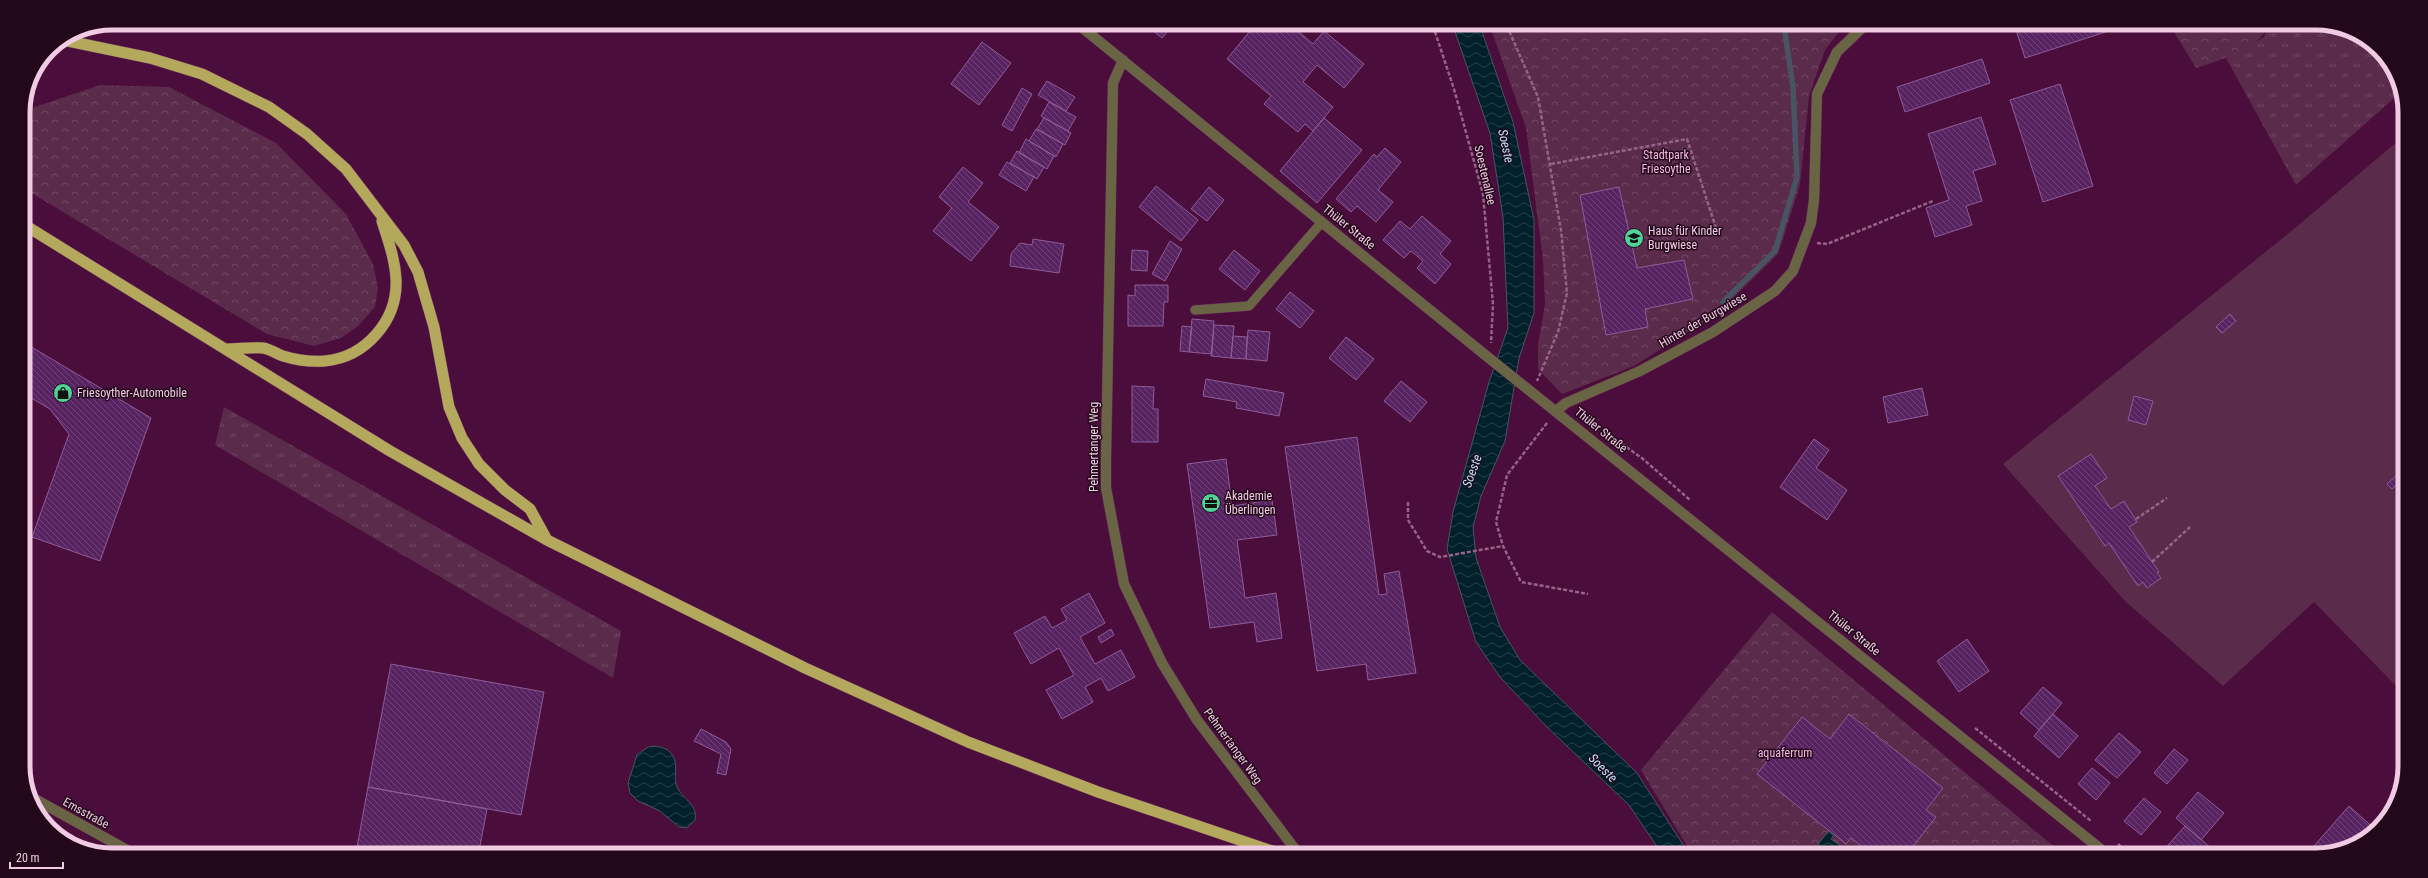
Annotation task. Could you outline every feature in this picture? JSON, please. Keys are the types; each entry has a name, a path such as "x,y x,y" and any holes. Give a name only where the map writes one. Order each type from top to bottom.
{"highway":[{"path":"69,42 150,58 202,74 269,107 328,151 346,169 379,210 404,245 418,272 434,327 449,406 462,438 479,464 505,490 530,509 547,540"},
{"path":"227,349 264,348 282,356 303,360 326,361 350,354 375,337 385,322 394,302 396,280 392,251 379,210"},
{"path":"30,228 390,451 547,540 804,668 968,742 1098,792 1264,848"}],"street":[{"name":"Thüler Straße","path":"1085,30 1484,354 1526,386 1556,412 2099,848"},
{"name":"Hinter der Burgwiese","path":"1556,412 1566,403 1640,371 1737,318 1774,291 1793,271 1810,223 1814,200 1817,94 1838,52 1860,30"},
{"name":"Pehmertanger Weg","path":"1123,60 1113,83 1106,488 1124,584 1162,663 1197,720 1294,848"},
{"name":"Emsstraße","path":"37,800 123,848"}],"lane":[{"path":"1195,310 1249,306 1322,222"}],"path":[{"name":"Soestenallee","path":"1435,30 1454,89 1482,194 1494,304 1492,341 1484,354"},
{"path":"1509,30 1538,97 1551,164 1561,230 1567,293 1558,332 1537,381"},
{"path":"1551,164 1686,139 1717,231"},
{"path":"1804,242 1827,244 1933,201"},
{"path":"1556,412 1507,475 1496,522 1503,546 1521,582 1588,594"},
{"path":"2136,519 2167,498"},
{"path":"1408,502 1408,520 1426,551 1440,557 1503,546"},
{"path":"2152,562 2190,527"}],"green space":[{"name":"Stadtpark Friesoythe","path":"1491,30 1841,30 1825,50 1809,96 1800,185 1778,254 1719,312 1634,366 1562,394 1538,369 1538,345 1545,304 1543,260 1526,128"},
{"path":"2173,30 2266,30 2256,42 2247,48 2226,58 2196,68"},
{"path":"2267,30 2316,30 2342,34 2352,38 2370,50 2381,62 2392,80 2395,91 2396,96 2296,185 2226,58 2264,37"},
{"path":"100,85 169,87 276,143 346,214 373,264 378,288 375,307 358,326 341,338 314,346 267,334 30,192 30,109"},
{"path":"2398,141 2398,688 2314,602 2223,686 2125,601 2003,464 2295,228"},
{"path":"224,407 621,631 613,678 215,445"},
{"name":"aquaferrum","path":"1772,612 2056,848 1688,848 1641,770"}],"water":[{"name":"Soeste","path":"1454,30 1481,30 1513,122 1534,220 1534,313 1519,358 1505,441 1481,496 1473,527 1476,558 1500,627 1520,660 1637,773 1685,848 1658,848 1629,805 1546,726 1500,677 1476,642 1447,549 1453,512 1489,382 1508,328 1503,217 1490,133"},
{"path":"655,746 665,749 673,756 675,760 676,785 693,807 695,815 695,820 687,828 679,827 660,811 638,801 630,793 628,783 637,755 648,747"},
{"path":"1829,831 1834,835 1831,839 1844,848 1823,848 1818,844"}],"building":[{"path":"1152,30 1169,30 1162,38"},
{"path":"1251,30 1297,30 1313,44 1324,31 1364,64 1344,88 1317,65 1303,82 1333,107 1313,131 1305,124 1298,132 1264,104 1271,96 1227,59"},
{"path":"2016,30 2112,30 2025,58"},
{"path":"982,42 1011,63 979,105 951,84"},
{"path":"1982,59 1990,83 1905,112 1897,87"},
{"path":"1047,81 1075,97 1066,111 1038,95"},
{"path":"2060,84 2093,186 2043,202 2010,100"},
{"path":"1022,88 1032,94 1012,131 1002,125"},
{"path":"1049,102 1076,117 1068,131 1041,116"},
{"path":"1981,117 1996,164 1973,171 1982,201 1966,206 1972,225 1935,237 1926,208 1949,200 1928,134"},
{"path":"1044,118 1071,133 1065,145 1037,129"},
{"path":"1324,118 1362,150 1317,203 1280,171"},
{"path":"1036,129 1063,144 1056,157 1029,141"},
{"path":"1026,139 1054,156 1047,169 1019,153"},
{"path":"1385,148 1401,162 1378,190 1393,202 1376,222 1357,206 1351,212 1336,199 1374,154 1377,157"},
{"path":"1017,151 1044,167 1037,179 1010,163"},
{"path":"1007,162 1034,177 1026,191 999,175"},
{"path":"963,167 983,183 968,202 999,227 971,261 933,231 952,208 939,197"},
{"path":"1156,186 1198,220 1181,241 1139,207"},
{"path":"1209,187 1224,200 1207,221 1191,209"},
{"path":"1619,187 1637,268 1684,260 1693,299 1645,309 1648,327 1606,335 1580,195"},
{"path":"1422,216 1451,241 1440,254 1451,264 1435,284 1417,268 1423,261 1411,251 1404,258 1383,240 1400,221 1410,229"},
{"path":"1033,239 1064,244 1059,273 1010,266 1011,254 1020,243 1032,245"},
{"path":"1170,241 1182,249 1165,281 1152,274"},
{"path":"1132,250 1148,251 1147,271 1131,270"},
{"path":"1234,250 1260,271 1245,290 1219,269"},
{"path":"1135,285 1168,285 1168,302 1164,302 1163,326 1128,326 1128,295 1135,296"},
{"path":"1290,292 1314,311 1300,328 1276,309"},
{"path":"2230,314 2236,321 2222,333 2216,327"},
{"path":"1192,319 1214,321 1212,354 1189,352"},
{"path":"1214,325 1234,326 1231,358 1211,356"},
{"path":"1182,326 1192,327 1189,352 1180,351"},
{"path":"1248,330 1270,332 1267,361 1246,359"},
{"path":"1233,336 1247,337 1246,359 1231,358"},
{"path":"1346,337 1374,359 1356,380 1329,358"},
{"path":"30,346 151,418 100,561 32,537 69,434 50,409 30,397"},
{"path":"1206,379 1284,393 1279,416 1236,408 1237,402 1203,396"},
{"path":"1401,381 1427,402 1410,422 1384,401"},
{"path":"1132,386 1154,387 1153,409 1158,409 1158,442 1132,442"},
{"path":"1922,388 1928,415 1888,423 1883,397"},
{"path":"2134,396 2153,401 2146,425 2128,420"},
{"path":"1357,437 1379,595 1387,594 1384,574 1399,571 1416,673 1368,680 1366,664 1317,671 1285,447"},
{"path":"1814,439 1829,450 1816,468 1847,490 1827,520 1780,487"},
{"path":"2091,454 2107,478 2095,486 2111,509 2124,501 2137,522 2129,527 2159,572 2157,573 2161,578 2147,588 2143,582 2138,586 2109,543 2105,546 2058,476"},
{"path":"1226,459 1232,506 1272,500 1277,535 1237,540 1245,598 1276,593 1282,638 1257,642 1254,622 1210,628 1187,464"},
{"path":"2398,474 2398,483 2392,489 2387,484"},
{"path":"1089,593 1105,623 1080,637 1095,664 1121,650 1135,677 1108,691 1101,678 1085,687 1093,702 1062,719 1046,690 1074,675 1059,648 1031,664 1014,633 1045,616 1052,628 1067,620 1061,609"},
{"path":"1111,629 1114,635 1101,643 1098,637"},
{"path":"1967,639 1989,671 1959,692 1937,661"},
{"path":"391,664 544,692 521,815 368,787"},
{"path":"2043,687 2062,703 2039,730 2020,713"},
{"path":"1849,714 1943,788 1926,810 1936,817 1912,848 1864,848 1851,838 1846,844 1757,774 1802,717 1830,739"},
{"path":"2053,714 2078,736 2059,758 2034,736"},
{"path":"701,729 726,742 731,749 726,775 717,773 721,754 694,741"},
{"path":"2119,733 2141,752 2117,778 2095,760"},
{"path":"2174,749 2188,760 2167,784 2154,773"},
{"path":"2092,768 2110,783 2096,800 2078,784"},
{"path":"368,787 487,809 480,848 357,847"},
{"path":"2198,792 2224,813 2201,840 2176,818"},
{"path":"2144,798 2161,812 2141,835 2124,821"},
{"path":"2349,806 2372,826 2348,842 2327,847 2316,848 2314,846"},
{"path":"2185,826 2211,848 2166,848"}],"waterway":[{"path":"1723,302 1775,251 1797,177 1793,87 1785,30"}],"place":[{"name":"Haus für Kinder Burgwiese","path":"1634,238"},
{"name":"Friesoyther-Automobile","path":"63,393"},
{"name":"Akademie Überlingen","path":"1211,503"}]}
